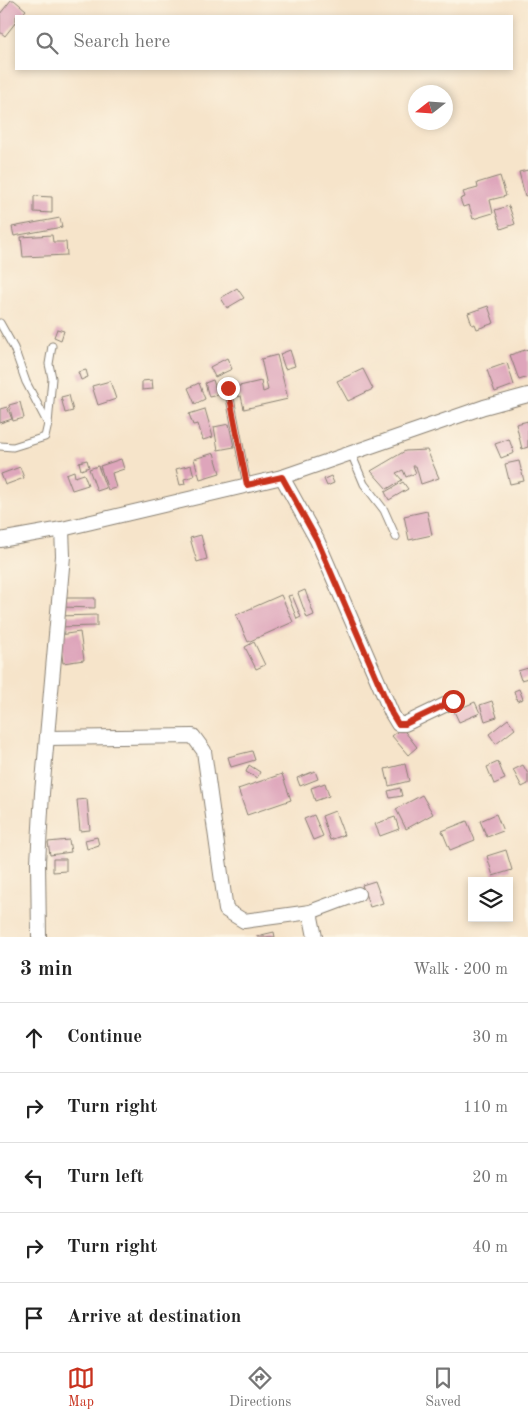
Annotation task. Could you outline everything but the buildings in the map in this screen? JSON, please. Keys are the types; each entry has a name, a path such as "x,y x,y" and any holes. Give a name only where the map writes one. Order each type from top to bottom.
{"street":[{"path":"0,540 62,529 282,477 484,407 528,395"},
{"path":"282,477 317,540 398,724 405,724 453,701"},
{"path":"39,937 38,862 42,793 63,556 62,529"},
{"path":"47,738 193,736 204,751 226,910 244,921 310,912 358,894"},
{"path":"310,912 314,937"}],"lane":[{"path":"0,323 14,348 26,382 48,424"},
{"path":"0,446 13,448 45,437 52,378 49,364 52,346"},
{"path":"228,388 247,485"},
{"path":"350,453 364,484 384,510 396,537"}],"route":[{"path":"228,388 247,485 282,477 317,540 398,724 405,724 453,701"}]}
